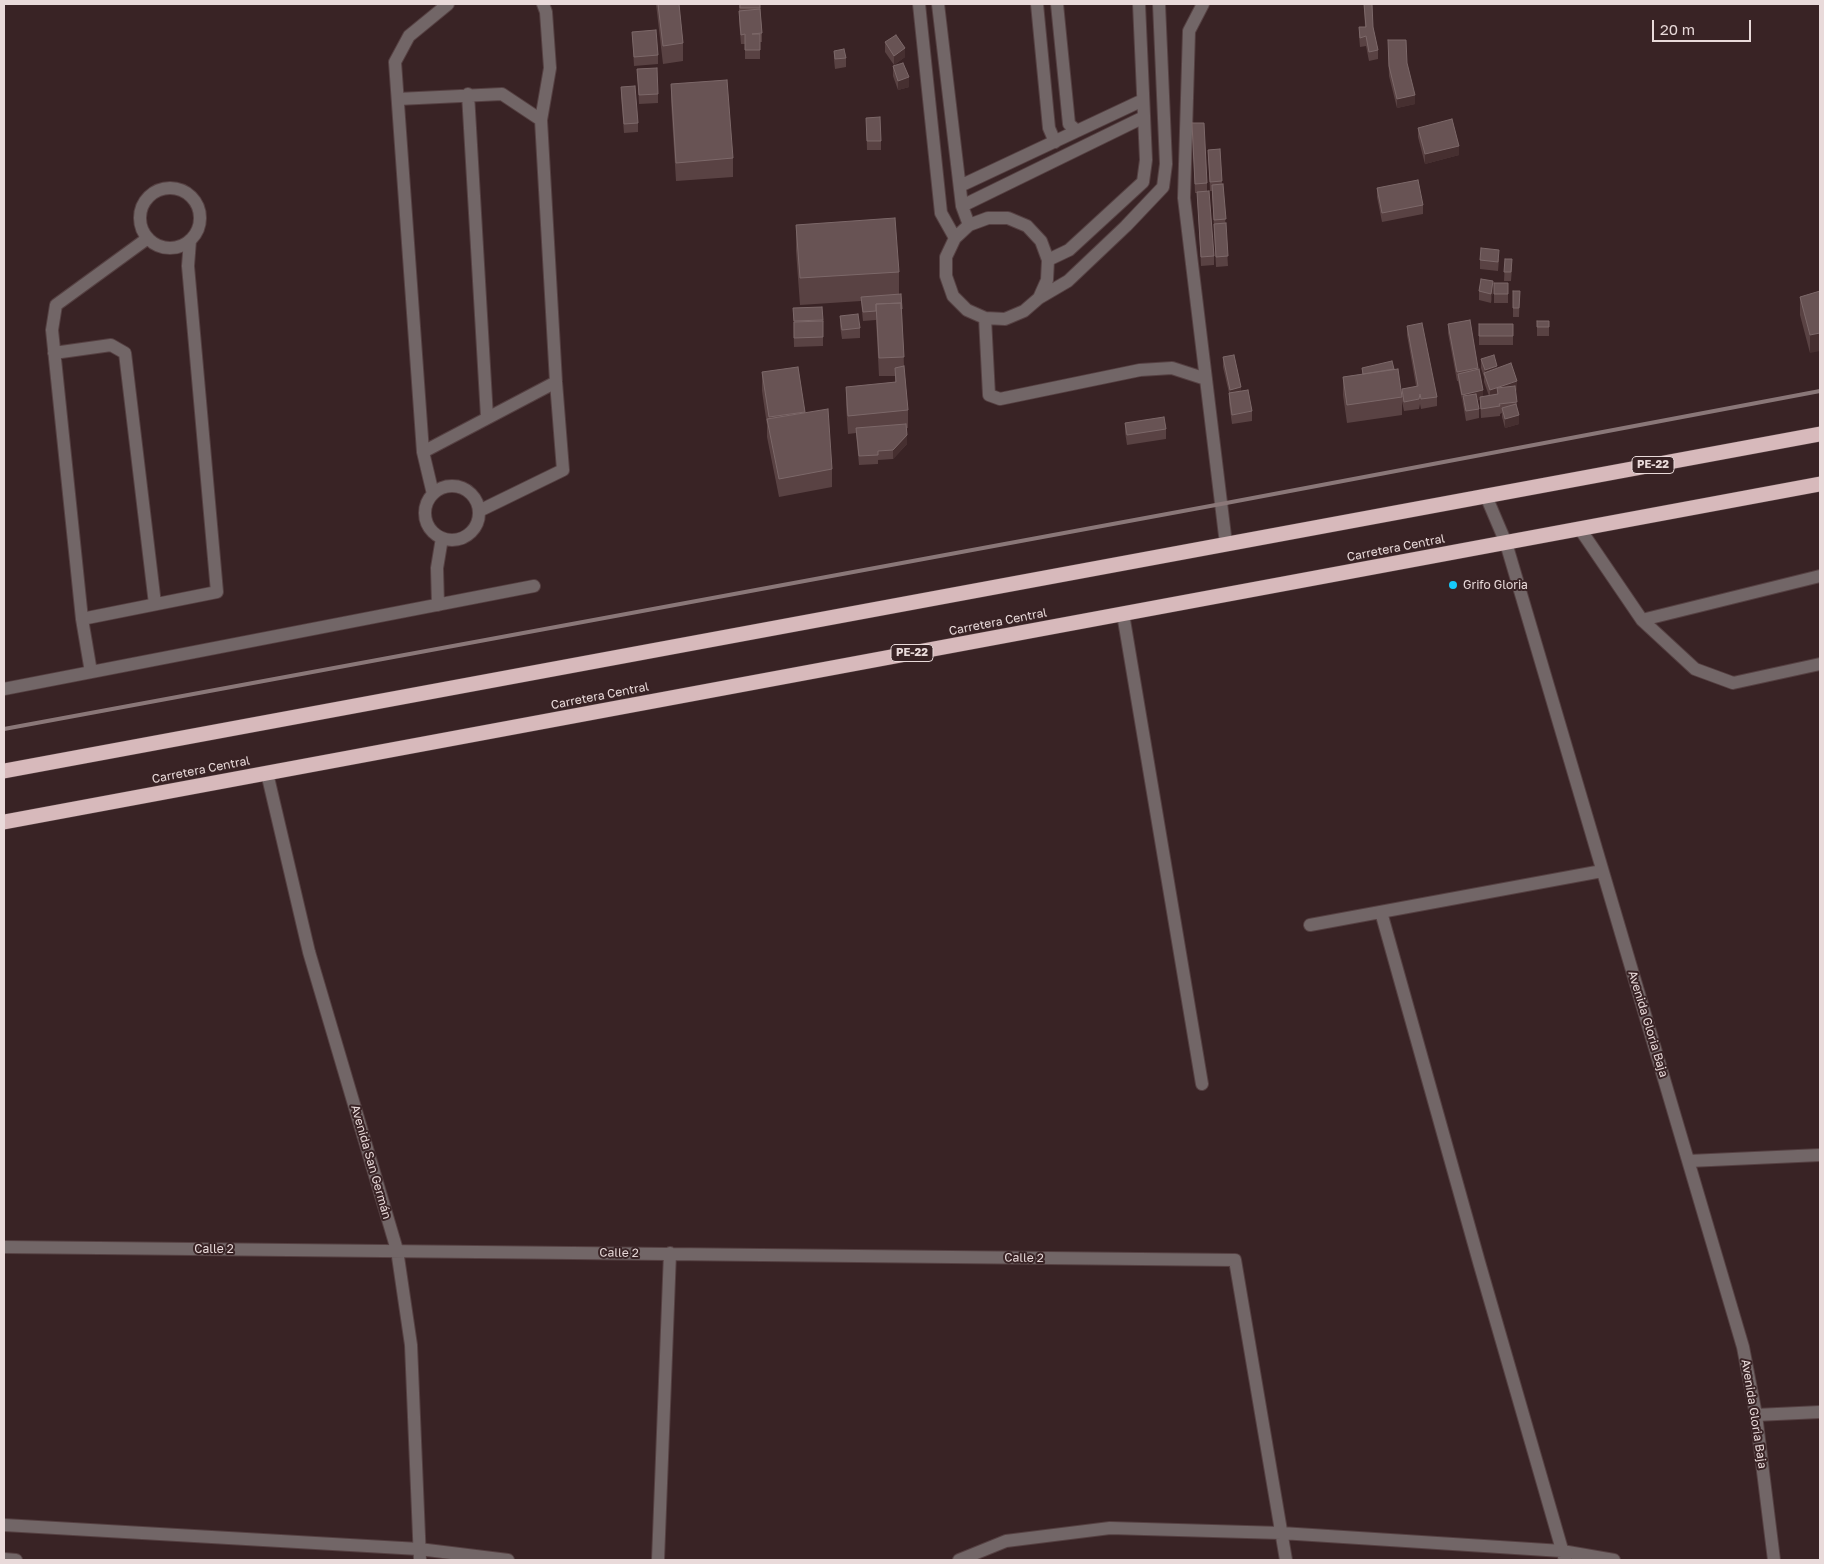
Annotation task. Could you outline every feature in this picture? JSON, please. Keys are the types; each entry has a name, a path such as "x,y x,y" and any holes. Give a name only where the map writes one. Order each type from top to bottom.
{"highway":[{"name":"PE-22","path":"4,771 1820,434"},
{"name":"Carretera Central","path":"4,822 1820,484"}],"street":[{"path":"432,494 423,452 396,62 409,36 448,4"},
{"path":"479,511 563,470 541,120 550,68 546,12 543,4"},
{"path":"919,4 941,213 955,238"},
{"path":"938,4 962,206 969,225"},
{"path":"1037,4 1049,128 1055,142"},
{"path":"1057,4 1069,124 1077,131"},
{"path":"1048,260 1069,250 1143,182 1146,160 1140,4"},
{"path":"1039,298 1047,280 1048,260 1041,241 1027,226 1008,218 988,218 969,225 955,238 946,257 946,276 953,296 966,310 985,318 1005,319 1024,311 1039,298 1068,281 1126,226 1163,187 1166,164 1159,4"},
{"path":"1203,4 1189,31 1184,198 1226,544"},
{"path":"398,99 468,94 502,94 541,120"},
{"path":"468,94 487,417"},
{"path":"960,186 1143,100"},
{"path":"962,206 1144,117"},
{"path":"164,189 177,189 189,195 197,205 200,218 198,230 190,240 178,247 168,248 157,245 148,238 142,230 140,220 141,210 145,201 153,194 164,189"},
{"path":"91,672 82,619 52,330 56,305 148,238"},
{"path":"82,619 216,592 188,266 190,240"},
{"path":"985,318 989,396 1000,399 1140,370 1172,368 1206,378"},
{"path":"54,353 111,345 125,353 155,604"},
{"path":"423,452 556,382"},
{"path":"451,486 461,488 470,493 476,501 479,511 478,522 472,531 463,538 452,540 442,538 432,532 427,524 424,513 427,502 432,494 441,488 451,486"},
{"name":"Avenida Gloria Baja","path":"1486,496 1506,543 1743,1347 1756,1415 1774,1560"},
{"path":"1580,529 1642,620 1694,669 1733,682 1820,664"},
{"path":"438,605 437,568 442,538"},
{"path":"1642,620 1820,576"},
{"path":"4,688 534,586"},
{"path":"1124,614 1202,1084"},
{"name":"Avenida San Germán","path":"267,773 310,952 397,1250 410,1345 419,1554"},
{"path":"1310,925 1602,871"},
{"path":"1381,912 1564,1556"},
{"path":"1689,1161 1820,1155"},
{"name":"Calle 2","path":"4,1247 1235,1260 1281,1533"},
{"path":"658,1560 670,1253"},
{"path":"1756,1415 1820,1412"},
{"path":"4,1525 508,1560"},
{"path":"959,1560 1006,1541 1110,1528 1281,1533 1614,1560"},
{"path":"1281,1533 1286,1560"},
{"path":"4,1560 16,1560"}],"building":[{"path":"658,4 679,4 683,43 663,46"},
{"path":"740,4 760,4 760,8 740,8"},
{"path":"1364,4 1372,4 1373,27 1378,50 1369,52 1366,36 1360,38 1359,27 1366,27"},
{"path":"760,9 762,33 752,34 760,34 760,50 745,50 745,34 741,35 739,11"},
{"path":"656,30 658,55 634,57 632,32"},
{"path":"896,35 905,48 894,56 885,42"},
{"path":"1388,40 1406,40 1407,63 1415,95 1397,99 1389,66"},
{"path":"844,49 846,58 835,59 834,51"},
{"path":"903,63 909,77 898,81 893,66"},
{"path":"657,68 658,94 639,95 637,69"},
{"path":"727,80 733,158 676,163 671,84"},
{"path":"635,86 638,123 624,124 621,87"},
{"path":"880,117 881,141 867,141 866,118"},
{"path":"1452,119 1459,146 1425,154 1418,128"},
{"path":"1192,123 1204,123 1207,183 1195,184"},
{"path":"1220,149 1222,181 1210,182 1208,150"},
{"path":"1418,180 1423,205 1382,213 1377,188"},
{"path":"1223,184 1226,219 1214,220 1212,185"},
{"path":"1209,191 1214,256 1201,257 1197,192"},
{"path":"895,218 899,272 800,278 796,225"},
{"path":"1226,223 1228,256 1216,257 1214,224"},
{"path":"1481,248 1499,250 1498,262 1480,260"},
{"path":"1505,259 1512,259 1511,272 1504,272"},
{"path":"1481,279 1493,281 1491,294 1479,291"},
{"path":"1494,283 1508,283 1508,294 1494,294"},
{"path":"1513,291 1520,291 1519,308 1513,308"},
{"path":"1820,291 1820,333 1810,335 1800,297"},
{"path":"901,294 902,309 901,303 876,304 876,311 863,312 861,297"},
{"path":"901,303 904,357 879,358 876,304"},
{"path":"822,307 823,320 794,321 793,308"},
{"path":"858,314 860,328 842,330 840,316"},
{"path":"1470,320 1478,368 1457,372 1448,324"},
{"path":"823,321 823,337 794,338 794,322"},
{"path":"1537,321 1549,321 1549,327 1537,327"},
{"path":"1422,323 1437,397 1421,399 1420,394 1419,399 1404,402 1402,389 1418,386 1407,326"},
{"path":"1479,324 1513,324 1513,336 1479,336"},
{"path":"1234,355 1241,387 1230,390 1223,357"},
{"path":"1494,355 1497,366 1485,370 1481,359"},
{"path":"1392,361 1394,369 1363,374 1362,368"},
{"path":"1511,363 1517,381 1490,390 1484,373"},
{"path":"904,366 908,410 848,416 846,387 896,382 895,368"},
{"path":"798,367 805,412 769,417 762,372"},
{"path":"1398,369 1402,397 1347,405 1343,377"},
{"path":"1479,369 1483,390 1462,395 1458,374"},
{"path":"1515,386 1517,402 1481,409 1480,397 1498,394 1497,388"},
{"path":"1248,390 1252,411 1232,415 1229,393"},
{"path":"1476,394 1479,409 1466,411 1463,396"},
{"path":"1516,404 1519,415 1505,419 1502,408"},
{"path":"828,409 832,469 779,479 767,419"},
{"path":"1164,417 1166,429 1127,435 1125,423"},
{"path":"906,424 907,435 893,450 878,451 878,455 859,456 856,428"}],"railway":[{"path":"4,729 1820,391"}],"place":[{"name":"Grifo Gloria","path":"1453,585"}]}
